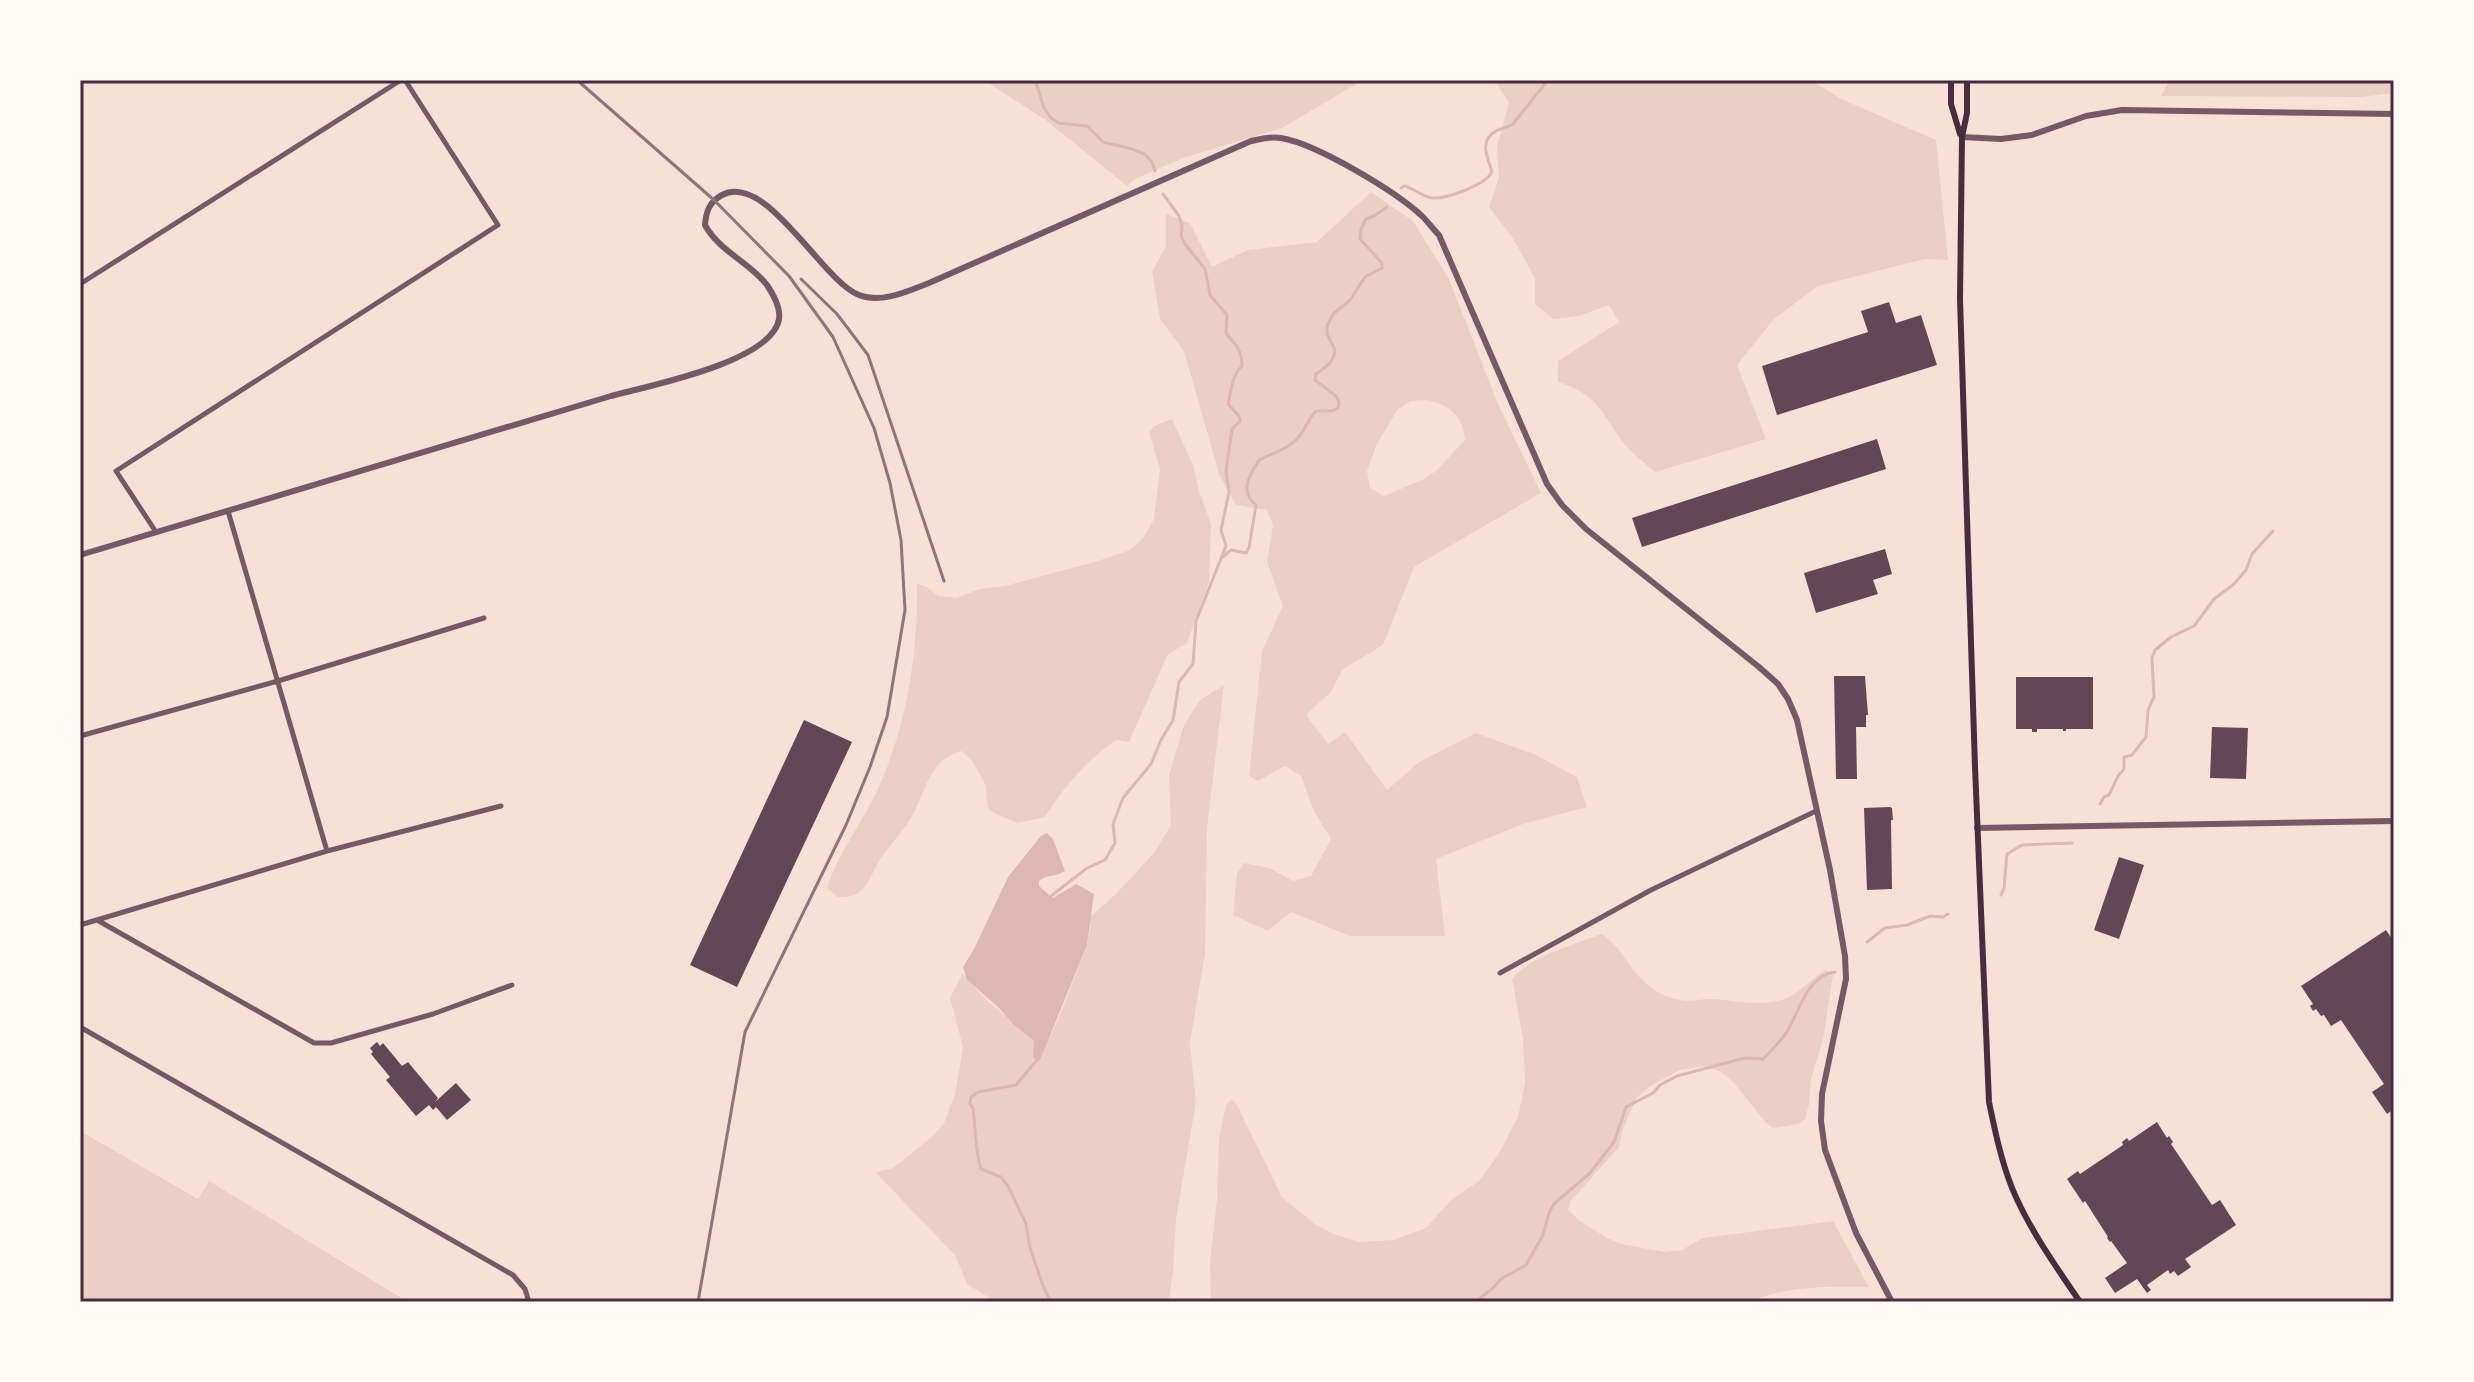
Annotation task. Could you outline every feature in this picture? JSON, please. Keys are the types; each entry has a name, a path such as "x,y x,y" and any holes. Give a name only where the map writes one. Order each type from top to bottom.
{"main road":[{"path":"1951,80 1951,104 1962,137"},
{"path":"1967,80 1967,113 1962,137 1960,299 1987,1070 2000,1151 2013,1189 2032,1228 2080,1302"}],"street":[{"path":"80,284 403,80 498,225 116,471 156,532"},
{"path":"1962,137 2001,139 2032,135 2086,116 2122,110 2394,114"},
{"path":"80,555 689,375 752,351 776,326 778,309 766,285 717,242 705,225 710,205 727,193 747,195 764,204 784,221 843,287 857,295 876,299 929,283 1251,141 1280,138 1326,156 1391,193 1422,216 1439,235 1547,484 1562,505 1586,529 1759,667 1778,684 1788,699 1797,720 1841,930 1846,979 1822,1094 1821,1121 1825,1150 1856,1233 1892,1302"},
{"path":"228,511 327,851"},
{"path":"80,736 278,681 484,618"},
{"path":"80,925 327,851 501,806"},
{"path":"1500,973 1651,890 1816,811"},
{"path":"1977,828 2394,821"},
{"path":"97,920 314,1043 331,1043 433,1014 512,985"},
{"path":"80,1027 513,1275 525,1289 529,1302"}],"shaded area":[{"path":"984,80 1363,80 1282,128 1183,158 1135,179 1127,186 1047,121"},
{"path":"1494,80 1811,80 1841,99 1936,140 1948,260 1925,259 1818,286 1773,320 1737,365 1766,439 1655,472 1626,446 1592,400 1558,382 1558,361 1619,322 1609,305 1579,316 1553,319 1535,304 1535,278 1512,237 1489,207 1499,178 1497,147 1509,102"},
{"path":"2170,80 2394,80 2394,93 2362,97 2161,96"},
{"path":"1371,192 1413,221 1449,279 1498,404 1541,493 1414,567 1383,645 1343,669 1331,692 1306,715 1328,744 1345,732 1387,790 1419,762 1476,733 1536,755 1577,777 1587,807 1523,824 1436,859 1445,936 1350,936 1291,912 1268,931 1233,915 1237,874 1244,863 1269,868 1293,881 1311,876 1331,839 1314,811 1301,776 1285,766 1258,781 1249,776 1262,651 1283,606 1267,562 1273,525 1267,510 1236,505 1219,474 1184,351 1160,319 1152,271 1166,247 1166,214 1190,223 1212,267 1248,250 1317,242","holes":["1411,401 1435,402 1458,418 1465,440 1436,471 1422,480 1384,496 1370,488 1367,471 1376,446 1397,410"]},
{"path":"1172,419 1193,465 1211,524 1209,582 1187,643 1168,654 1129,742 1116,740 1095,756 1068,785 1045,817 1018,823 988,808 985,784 973,762 962,751 951,755 929,778 911,818 881,858 864,888 854,895 838,897 827,888 875,795 902,719 915,638 917,584 939,596 956,598 1130,550 1143,538 1154,519 1160,469 1149,432 1154,426"},
{"path":"1224,685 1207,828 1205,954 1190,1043 1196,1102 1176,1219 1169,1302 996,1302 967,1284 955,1255 875,1172 891,1169 900,1163 944,1123 955,1094 963,1047 950,998 963,973 988,1001 1034,1041 1035,1047 1050,1037 1087,945 1091,924 1089,918 1155,852 1171,825 1169,775 1184,725 1200,700"},
{"path":"1047,833 1053,839 1065,871 1042,879 1039,886 1053,898 1076,884 1094,894 1087,945 1037,1061 1033,1057 1034,1041 967,980 963,967 1008,877 1041,836"},
{"path":"1601,934 1654,990 1680,1000 1772,1002 1791,996 1826,970 1833,975 1823,1040 1811,1079 1805,1119 1798,1124 1773,1128 1721,1072 1705,1066 1680,1070 1650,1086 1637,1097 1622,1131 1619,1147 1570,1202 1568,1210 1607,1238 1621,1244 1665,1252 1682,1250 1703,1238 1833,1221 1869,1287 1792,1290 1747,1302 1211,1302 1210,1261 1217,1199 1219,1139 1226,1105 1232,1099 1282,1197 1313,1223 1359,1242 1394,1240 1426,1228 1451,1200 1479,1181 1498,1155 1518,1117 1525,1083 1523,1039 1512,979 1541,958"},
{"path":"80,1131 198,1199 209,1181 408,1302 80,1302"}],"building":[{"path":"1889,302 1896,323 1921,315 1937,365 1777,415 1762,366 1868,332 1861,311"},
{"path":"1877,439 1886,469 1642,547 1632,518"},
{"path":"1885,549 1892,574 1873,580 1878,594 1816,613 1804,573"},
{"path":"1834,676 1865,676 1868,715 1866,727 1856,727 1857,779 1836,779"},
{"path":"2016,677 2093,677 2093,729 2037,729 2037,732 2032,732 2032,729 2016,729"},
{"path":"804,720 852,742 737,987 690,965"},
{"path":"2212,727 2248,728 2246,779 2210,778"},
{"path":"1890,807 1893,820 1892,889 1867,890 1864,808"},
{"path":"2119,857 2144,865 2119,939 2094,930"},
{"path":"2386,930 2394,942 2394,1109 2387,1114 2372,1092 2384,1084 2341,1020 2331,1026 2324,1015 2321,1016 2316,1009 2313,1011 2310,1006 2313,1004 2301,986"},
{"path":"377,1042 380,1046 383,1043 402,1066 408,1062 438,1098 435,1102 456,1083 471,1100 447,1120 436,1107 433,1110 429,1105 416,1116 386,1080 390,1077 371,1054 370,1048"},
{"path":"2157,1122 2212,1205 2220,1200 2236,1225 2185,1259 2191,1267 2178,1276 2174,1271 2170,1274 2168,1270 2147,1285 2151,1290 2147,1293 2137,1279 2115,1293 2105,1278 2127,1263 2067,1179 2078,1171 2080,1174 2123,1145 2127,1138 2129,1141"}],"waterway":[{"path":"1035,80 1044,108 1051,118 1058,123 1087,126 1103,142 1145,154 1155,171"},
{"path":"1401,188 1404,186 1434,198 1443,197 1472,187 1488,177 1492,172 1486,150 1490,135 1513,124 1548,80"},
{"path":"1051,896 1087,868 1105,860 1115,843 1113,824 1123,798 1151,764 1173,720 1179,682 1193,664 1196,621 1226,546 1221,530 1229,492 1226,471 1232,429 1240,421 1228,404 1242,360 1226,333 1227,315 1210,295 1205,269 1185,244 1179,216 1163,194"},
{"path":"1223,557 1231,550 1246,553 1249,548 1256,505 1248,494 1247,483 1259,460 1294,442 1316,411 1338,408 1336,396 1315,380 1316,374 1329,364 1335,350 1327,334 1327,326 1333,314 1350,300 1365,277 1382,268 1382,263 1360,239 1366,219 1387,207"},
{"path":"2100,804 2124,769 2124,757 2132,755 2146,737 2148,710 2154,697 2152,658 2155,650 2171,637 2194,626 2214,599 2246,570 2252,554 2273,531"},
{"path":"2001,895 2007,854 2022,845 2072,843"},
{"path":"1867,942 1885,928 1948,914"},
{"path":"1475,1302 1501,1279 1526,1265 1543,1235 1554,1204 1590,1173 1614,1142 1626,1107 1677,1076 1745,1058 1763,1059 1786,1034 1811,986 1826,974 1835,972"},
{"path":"1037,1060 1016,1085 978,1092 971,1097 970,1104 981,1169 1001,1177 1008,1186 1026,1224 1030,1248 1051,1302"}],"railway":[{"path":"577,80 714,200 789,276 833,337 874,428 890,483 901,540 905,610 887,717 846,825 745,1032 698,1302"},
{"path":"801,279 837,314 868,355 944,581"}]}
